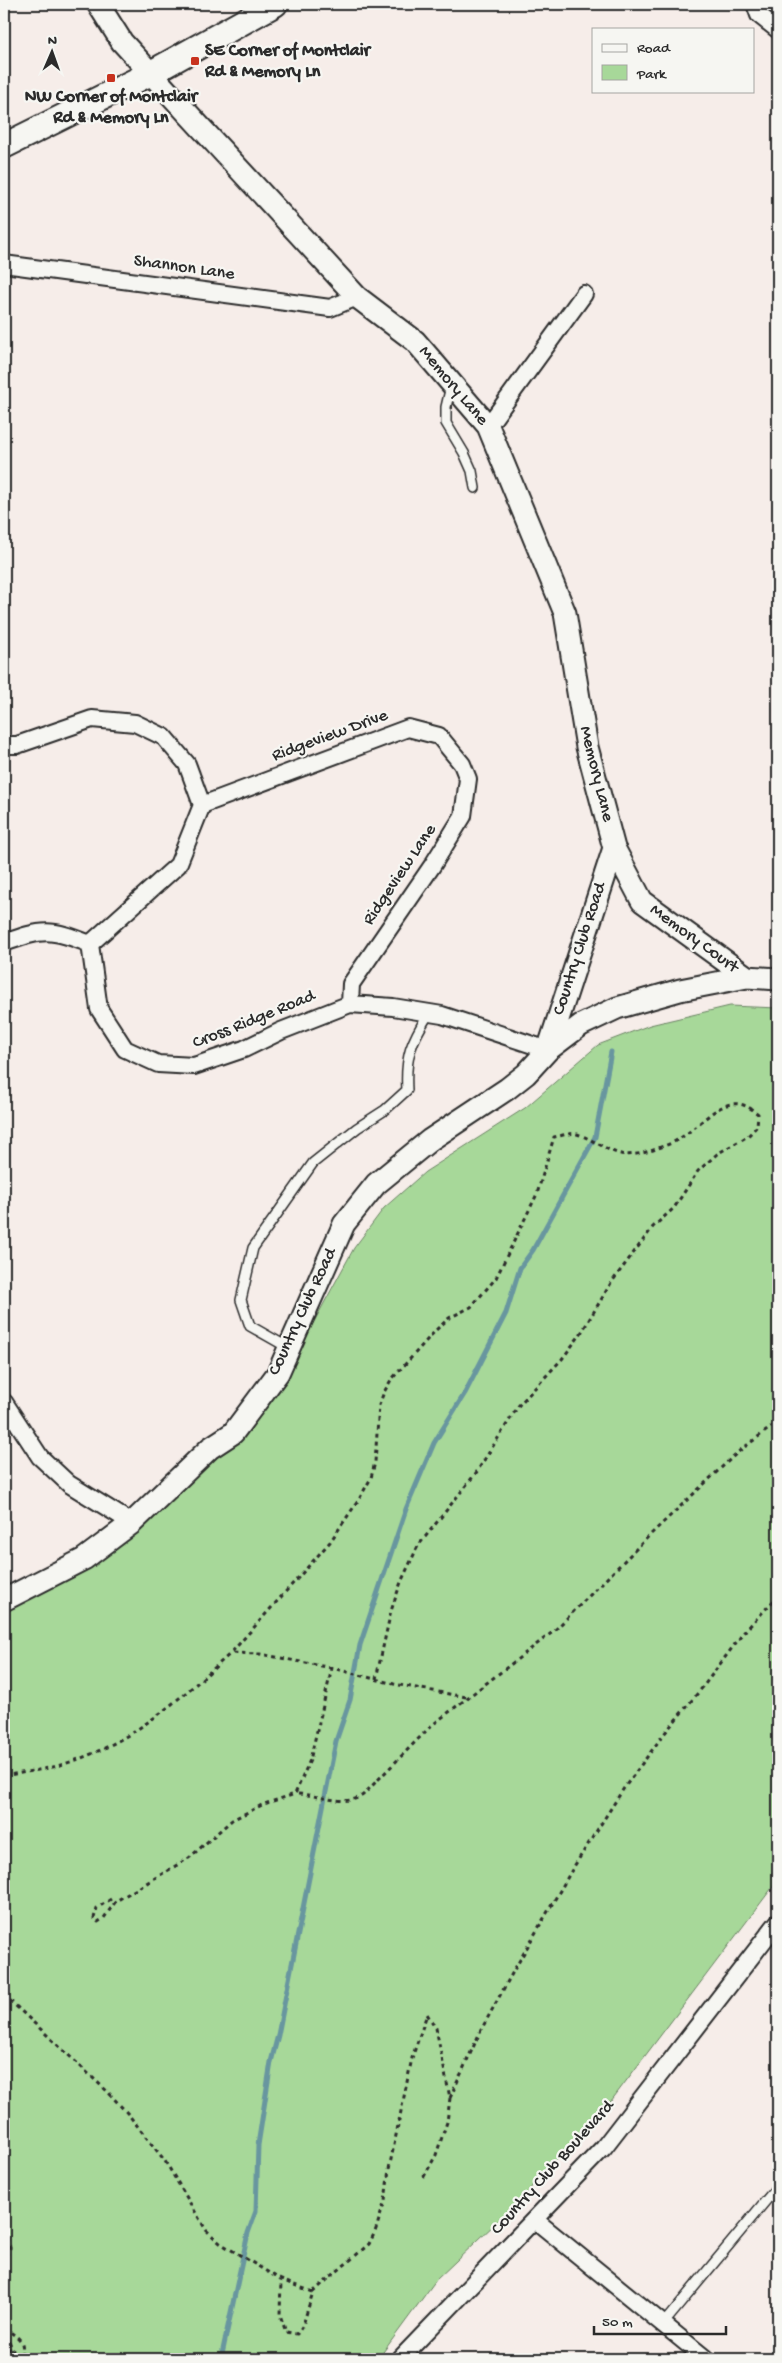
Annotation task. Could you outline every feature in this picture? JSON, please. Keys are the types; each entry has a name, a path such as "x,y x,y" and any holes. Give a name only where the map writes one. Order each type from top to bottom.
{"main road":[{"path":"4,146 152,73 275,4"}],"street":[{"name":"Memory Lane","path":"98,4 122,42 357,297 415,341 488,426 564,613 587,747 614,848"},
{"path":"755,4 759,15 778,30"},
{"name":"Shannon Lane","path":"4,264 330,308 357,297"},
{"path":"488,426 584,294"},
{"path":"4,744 17,745 92,720 135,723 164,737 187,764 202,805 178,865 90,944 64,934 36,932 4,943"},
{"name":"Ridgeview Drive","path":"202,805 408,728 439,736 462,764"},
{"name":"Ridgeview Lane","path":"350,1004 351,984 432,866 463,816 468,779 462,764"},
{"name":"Memory Court","path":"614,848 642,901 747,977"},
{"name":"Country Club Road","path":"548,1050 614,848"},
{"name":"Cross Ridge Road","path":"90,944 99,1009 125,1048 158,1064 194,1066 244,1049 281,1031 350,1004 393,1006 450,1018 548,1050"},
{"name":"Country Club Road","path":"4,1600 84,1559 132,1523 210,1448 233,1432 278,1373 344,1224 376,1184 430,1140 507,1089 526,1074 548,1050 581,1025 617,1008 680,990 747,977 778,979"},
{"path":"4,1402 40,1457 70,1484 132,1523"},
{"name":"Country Club Boulevard","path":"400,2359 420,2336 604,2147 778,1922"},
{"path":"535,2220 706,2359"}],"lane":[{"path":"452,383 446,406 446,423 464,453 472,471 475,488"},
{"path":"289,1348 250,1326 241,1300 253,1248 313,1164 357,1128 385,1110 407,1090 406,1070 412,1040 428,1013"},
{"path":"664,2323 778,2186"}],"path":[{"path":"4,1776 63,1764 111,1744 134,1732 166,1711 231,1653 330,1542 371,1478 376,1462 379,1405 384,1392 391,1380 436,1330 449,1318 471,1307 496,1278 537,1194 554,1137 575,1134 616,1154 630,1154 656,1149 677,1141 723,1105 747,1105 758,1114 757,1126 748,1136 717,1154 698,1171 674,1208 653,1227 611,1283 562,1360 519,1405 476,1473 418,1546 401,1582 391,1611 376,1680"},
{"path":"111,1899 97,1908 94,1918 98,1922 104,1918 116,1900 189,1858 232,1820 264,1804 296,1794 312,1794 340,1801 354,1801 363,1795 431,1726 466,1697 554,1631 726,1464 778,1422"},
{"path":"422,2180 436,2155 447,2122 450,2098 481,2030 573,1868 624,1788 664,1734 702,1688 744,1632 778,1596"},
{"path":"231,1653 260,1654 332,1668 376,1680 466,1697"},
{"path":"296,1794 310,1760 332,1668"},
{"path":"4,1995 108,2092 128,2114 165,2161 206,2230 232,2250 280,2280 312,2292"},
{"path":"280,2280 280,2315 286,2332 297,2334 309,2307 312,2292 369,2244 385,2201 389,2169 412,2058 427,2014 436,2028 450,2098"},
{"path":"4,2230 10,2248 4,2259"},
{"path":"4,2328 22,2342 23,2352 18,2359 6,2335 12,2359"}],"green space":[{"path":"730,1006 778,1008 778,1880 611,2101 532,2186 524,2199 517,2203 436,2280 378,2359 4,2359 4,1609 88,1565 284,1377 354,1248 384,1208 425,1172 525,1108 598,1045 650,1025"}],"waterway":[{"path":"221,2359 248,2233 256,2211 258,2145 271,2062 278,2035 336,1741 350,1700 360,1645 406,1509 434,1443 465,1393 506,1313 520,1268 533,1250 595,1137 611,1052"}],"place":[{"name":"SE Corner of Montclair Rd & Memory Ln","path":"195,61"},
{"name":"NW Corner of Montclair Rd & Memory Ln","path":"111,78"}]}
